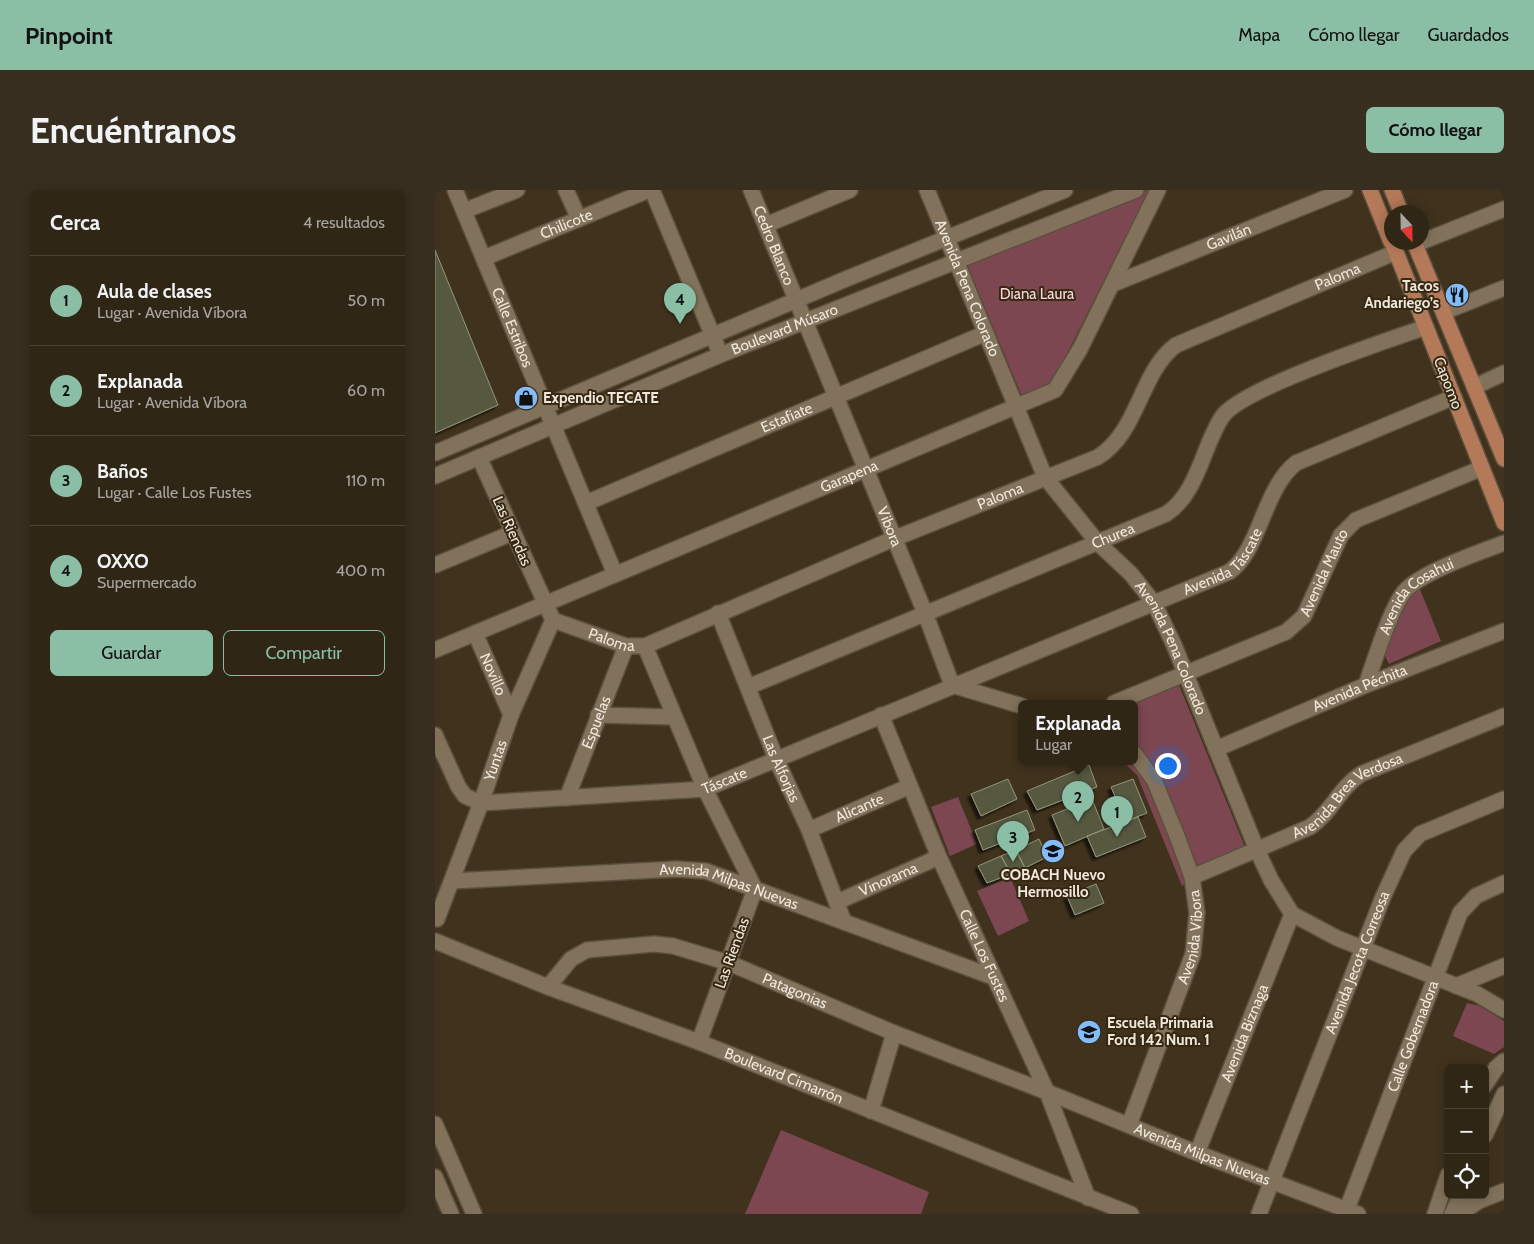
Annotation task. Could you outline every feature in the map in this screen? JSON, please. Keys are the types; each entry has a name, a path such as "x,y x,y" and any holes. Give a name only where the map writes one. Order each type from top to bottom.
{"main road":[{"name":"Capomo","path":"1370,190 1384,224"},
{"path":"1392,190 1398,205"},
{"name":"Capomo","path":"1395,250 1504,523"},
{"name":"Capomo","path":"1420,250 1504,459"}],"street":[{"name":"Calle Estribos","path":"455,190 615,574"},
{"path":"464,211 517,190"},
{"path":"566,190 579,219"},
{"path":"651,190 720,355"},
{"name":"Chilicote","path":"484,258 651,190"},
{"name":"Cedro Blanco","path":"751,190 796,301"},
{"path":"766,226 850,190"},
{"name":"Avenida Pena Colorado","path":"927,190 1045,477 1098,543 1131,574 1155,603 1186,674 1257,850 1271,880 1292,914"},
{"name":"Boulevard Músaro","path":"435,453 1065,190"},
{"name":"Boulevard Músaro","path":"435,476 720,355 1136,190"},
{"name":"Garapena","path":"435,650 865,468 1055,390 1061,384 1113,284 1158,190"},
{"name":"Gavilán","path":"1113,284 1345,190"},
{"path":"1429,238 1504,209"},
{"name":"Paloma","path":"553,620 625,646 645,646 893,539 1098,457 1114,445 1121,436 1163,357 1176,345 1384,250"},
{"path":"1444,312 1504,288"},
{"name":"Vibora","path":"796,301 925,613 952,685"},
{"name":"Churea","path":"748,688 925,613 1098,543 1173,509 1181,502 1202,463 1222,417 1233,406 1297,375 1426,327"},
{"name":"Estafiate","path":"586,503 986,333"},
{"path":"1474,387 1504,373"},
{"name":"Avenida Táscate","path":"952,685 1155,603 1235,568 1260,524 1279,480 1296,463 1454,397"},
{"name":"Las Riendas","path":"479,457 545,604"},
{"name":"Avenida Mauto","path":"1121,700 1271,639 1295,625 1304,616 1341,535 1357,520 1482,468"},
{"path":"435,565 512,533"},
{"name":"Avenida Cosahui","path":"1366,685 1404,591 1415,582 1504,543"},
{"path":"545,604 553,620"},
{"name":"Las Alforjas","path":"718,613 777,761 809,830 844,922"},
{"name":"Yuntas","path":"435,921 481,804 511,715 553,620"},
{"name":"Avenida Péchita","path":"1216,749 1366,685 1504,631"},
{"name":"Novillo","path":"475,633 511,715"},
{"name":"Espuelas","path":"567,798 625,646"},
{"path":"645,646 673,717 705,789 755,889"},
{"path":"952,685 1018,705"},
{"name":"Táscate","path":"481,804 705,789 777,761 952,685"},
{"path":"598,715 673,717"},
{"name":"Calle Los Fustes","path":"881,715 939,857 1047,1092 1088,1198"},
{"name":"Avenida Brea Verdosa","path":"1192,877 1310,827 1325,817 1347,783 1361,774 1504,716"},
{"path":"435,735 458,786 465,796 481,804"},
{"name":"Avenida Víbora","path":"1129,1125 1193,954 1197,913 1192,877 1154,780 1138,758"},
{"name":"Alicante","path":"809,830 910,786"},
{"name":"Avenida Jecota Correosa","path":"1259,1214 1383,897 1409,843 1419,834 1504,799"},
{"name":"Vinorama","path":"837,902 939,857"},
{"name":"Avenida Milpas Nuevas","path":"452,881 693,869 706,871 993,977"},
{"name":"Calle Gobernadora","path":"1352,1212 1434,978 1460,914 1467,903 1476,896 1504,884"},
{"name":"Las Riendas","path":"699,1042 755,889"},
{"path":"1292,914 1337,938 1483,997 1504,1010"},
{"name":"Avenida Biznaga","path":"1197,1153 1292,914"},
{"name":"Boulevard Cimarrón","path":"435,941 549,987 699,1042 1131,1214"},
{"name":"Patagonias","path":"549,987 571,959 587,950 653,944 673,946 729,963 894,1033 1047,1092"},
{"path":"1456,986 1504,966"},
{"path":"871,1111 894,1033"},
{"path":"1489,1079 1496,1068 1504,1061"},
{"name":"Avenida Milpas Nuevas","path":"1047,1092 1197,1153 1352,1212"},
{"path":"1489,1126 1504,1094"},
{"path":"435,1124 474,1214"},
{"path":"435,1178 451,1214"},
{"path":"1436,1214 1444,1188"},
{"path":"1459,1214 1479,1201 1504,1190"},
{"path":"1453,1214 1459,1199"}],"green space":[{"name":"Diana Laura","path":"1150,190 1048,391 1024,401 967,265"},
{"path":"1419,587 1441,641 1389,664 1382,650 1396,613"},
{"path":"1177,680 1249,857 1182,886 1137,775 1126,765 1138,765 1138,700 1122,700"},
{"path":"958,797 977,844 950,856 931,807"},
{"path":"1010,877 1029,921 998,936 977,891"},
{"path":"1467,1003 1480,1006 1504,1021 1504,1047 1494,1054 1453,1036"},
{"path":"781,1130 929,1192 921,1214 745,1214"}],"building":[{"path":"435,250 498,405 435,433"},
{"name":"Tacos Andariego’s","path":"1461,287 1466,297 1452,303 1448,293"},
{"path":"1089,765 1097,787 1037,810 1027,791"},
{"path":"1008,779 1017,799 981,816 971,794"},
{"path":"1133,779 1147,813 1126,821 1111,787"},
{"path":"1092,799 1104,829 1065,846 1052,815"},
{"path":"1027,810 1035,830 983,850 975,830"},
{"path":"1138,817 1146,837 1096,857 1087,836"},
{"path":"1039,839 1047,857 1025,868 1016,850"},
{"path":"1016,850 1025,868 1011,874 1001,856"},
{"path":"1001,856 1011,874 987,883 978,866"},
{"path":"1096,884 1104,903 1075,915 1067,896"}],"place":[{"name":"Tacos Andariego’s","path":"1457,295"},
{"name":"OXXO","path":"680,324"},
{"name":"Expendio TECATE","path":"526,398"},
{"name":"Explanada","path":"1078,822"},
{"name":"Aula de clases","path":"1117,837"},
{"name":"COBACH Nuevo Hermosillo","path":"1053,851"},
{"name":"Baños","path":"1013,862"},
{"name":"Escuela Primaria Ford 142 Num. 1","path":"1089,1032"}]}
